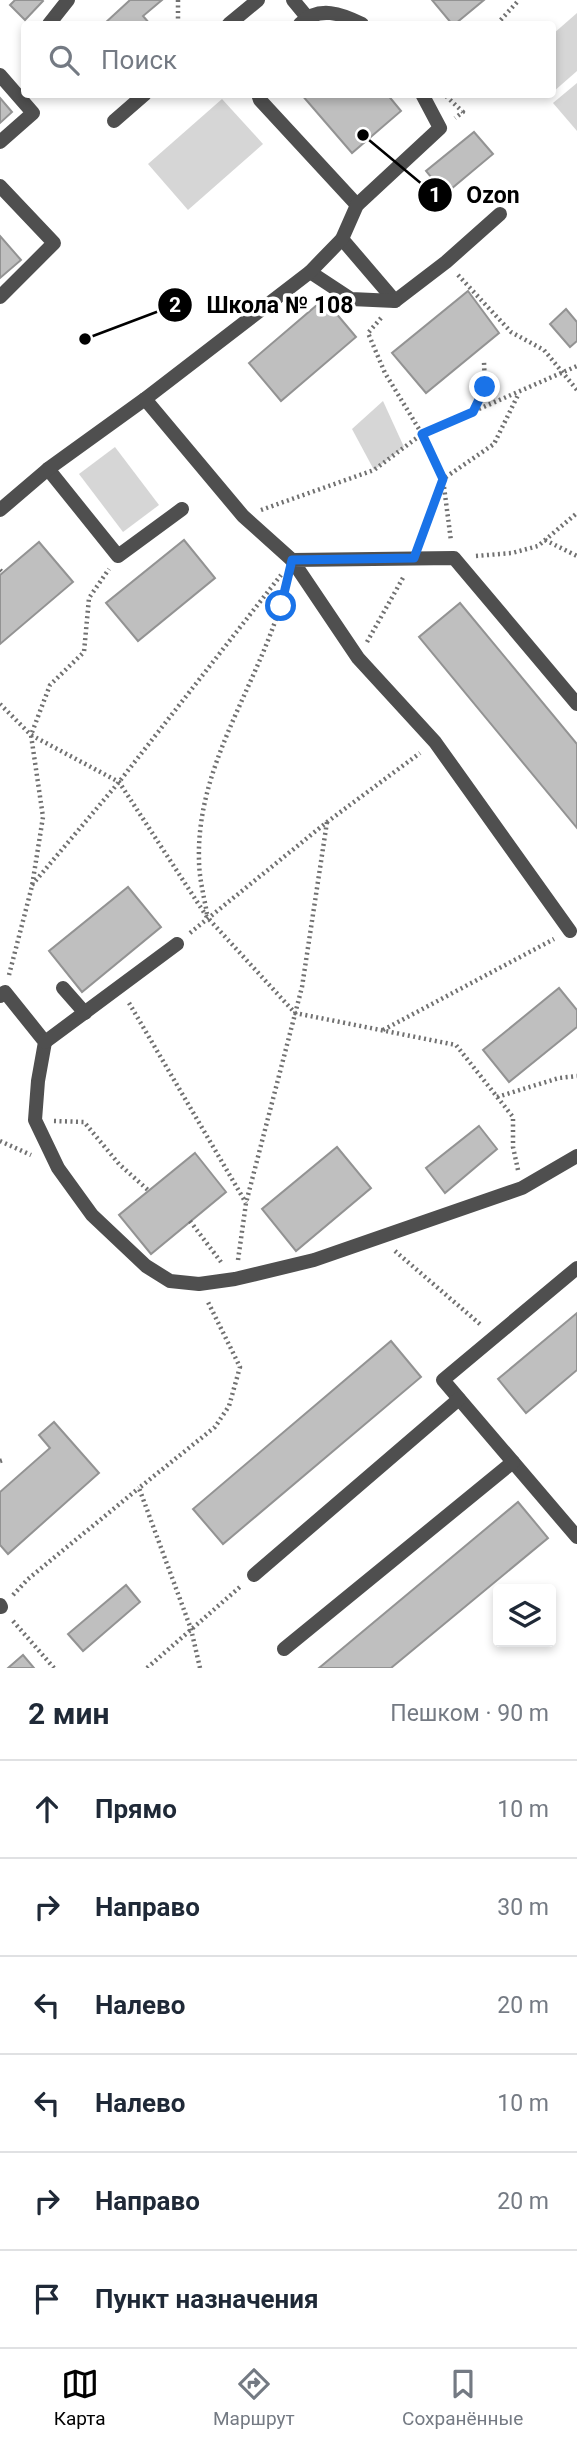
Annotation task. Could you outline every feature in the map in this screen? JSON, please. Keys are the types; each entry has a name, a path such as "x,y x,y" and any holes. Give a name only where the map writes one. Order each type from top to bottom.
{"lane":[{"path":"51,21 68,0"},
{"path":"233,21 258,0"},
{"path":"293,0 304,21 332,11 355,21"},
{"path":"0,75 33,113 0,142"},
{"path":"114,121 140,98"},
{"path":"259,98 356,205"},
{"path":"0,510 48,469 145,399 310,272 342,239 356,205 440,128 424,98"},
{"path":"0,186 54,243 0,297"},
{"path":"310,272 351,299 395,301 446,262 500,214"},
{"path":"342,239 395,301"},
{"path":"145,399 243,516 292,560 358,658 435,742 570,930"},
{"path":"48,469 118,556 182,509"},
{"path":"292,560 454,558 577,704"},
{"path":"177,944 46,1042 38,1080 35,1121 58,1168 92,1215 146,1266 170,1280 200,1284 314,1261 522,1188 577,1156"},
{"path":"62,988 86,1013"},
{"path":"2,994 46,1042"},
{"path":"574,1529 443,1380 577,1268"},
{"path":"254,1575 459,1399"},
{"path":"284,1649 513,1462"}],"path":[{"path":"178,0 178,21"},
{"path":"500,21 519,0"},
{"path":"446,262 511,332 544,351 577,390"},
{"path":"395,301 368,333 385,373 422,434 443,479 454,558 512,553 538,546 577,513"},
{"path":"473,412 485,387 484,362"},
{"path":"243,516 374,470 422,434 564,374 577,366"},
{"path":"358,658 414,558 443,479 494,444 519,393"},
{"path":"545,540 577,556"},
{"path":"2,994 32,886 43,817 31,735 50,685 85,652 89,598 118,556"},
{"path":"32,886 119,782 292,560"},
{"path":"207,917 199,861 203,814 225,737 272,632 292,560"},
{"path":"0,704 31,735 119,782 207,917 295,1013 456,1045 513,1117 513,1147 522,1188"},
{"path":"207,917 327,822 435,742"},
{"path":"235,1279 246,1203 302,987 327,822"},
{"path":"383,1030 570,930"},
{"path":"120,987 246,1203"},
{"path":"497,1097 559,1078 577,1076"},
{"path":"35,1121 84,1122 119,1164 149,1191"},
{"path":"190,1221 235,1279"},
{"path":"380,1238 495,1336"},
{"path":"54,1668 1,1606 28,1579 215,1427 229,1406 240,1367 200,1284"},
{"path":"139,1488 191,1629 200,1668"},
{"path":"147,1668 254,1575"}],"shaded area":[{"path":"577,13 577,71 556,89 556,31"},
{"path":"577,83 577,131 553,103"},
{"path":"222,99 263,144 188,210 148,164"},
{"path":"383,401 404,447 374,470 352,429"},
{"path":"115,447 159,505 123,532 79,474"}],"building":[{"path":"15,0 43,1 25,20 10,5"},
{"path":"130,0 162,0 143,16 147,21 107,21"},
{"path":"432,0 484,0 459,21 450,21"},
{"path":"0,98 12,112 0,123"},
{"path":"304,98 390,98 401,111 352,153"},
{"path":"474,132 493,154 445,194 426,171"},
{"path":"0,236 21,260 0,278"},
{"path":"468,291 499,333 426,393 392,353"},
{"path":"324,299 356,337 281,401 249,363"},
{"path":"566,309 577,322 577,341 570,347 550,324"},
{"path":"184,540 215,578 138,641 106,603"},
{"path":"39,542 73,582 0,644 0,575"},
{"path":"460,603 577,744 577,828 419,637"},
{"path":"128,887 161,927 82,992 49,951"},
{"path":"559,988 577,1010 577,1027 509,1082 483,1050"},
{"path":"479,1126 497,1149 445,1193 426,1168"},
{"path":"337,1147 371,1188 296,1251 262,1209"},
{"path":"195,1153 226,1192 151,1254 119,1215"},
{"path":"577,1313 577,1370 526,1413 498,1379"},
{"path":"391,1341 421,1377 223,1544 193,1509"},
{"path":"54,1422 99,1473 8,1554 0,1545 0,1492 50,1448 39,1435"},
{"path":"518,1502 548,1538 391,1668 319,1668"},
{"path":"126,1585 140,1602 83,1651 68,1634"},
{"path":"23,1655 34,1668 8,1668"}],"place":[{"name":"Ozon","path":"363,135"},
{"name":"Школа № 108","path":"85,339"}],"route":[{"path":"281,606 292,560 414,558 443,479 422,434 473,412 485,387"}]}
